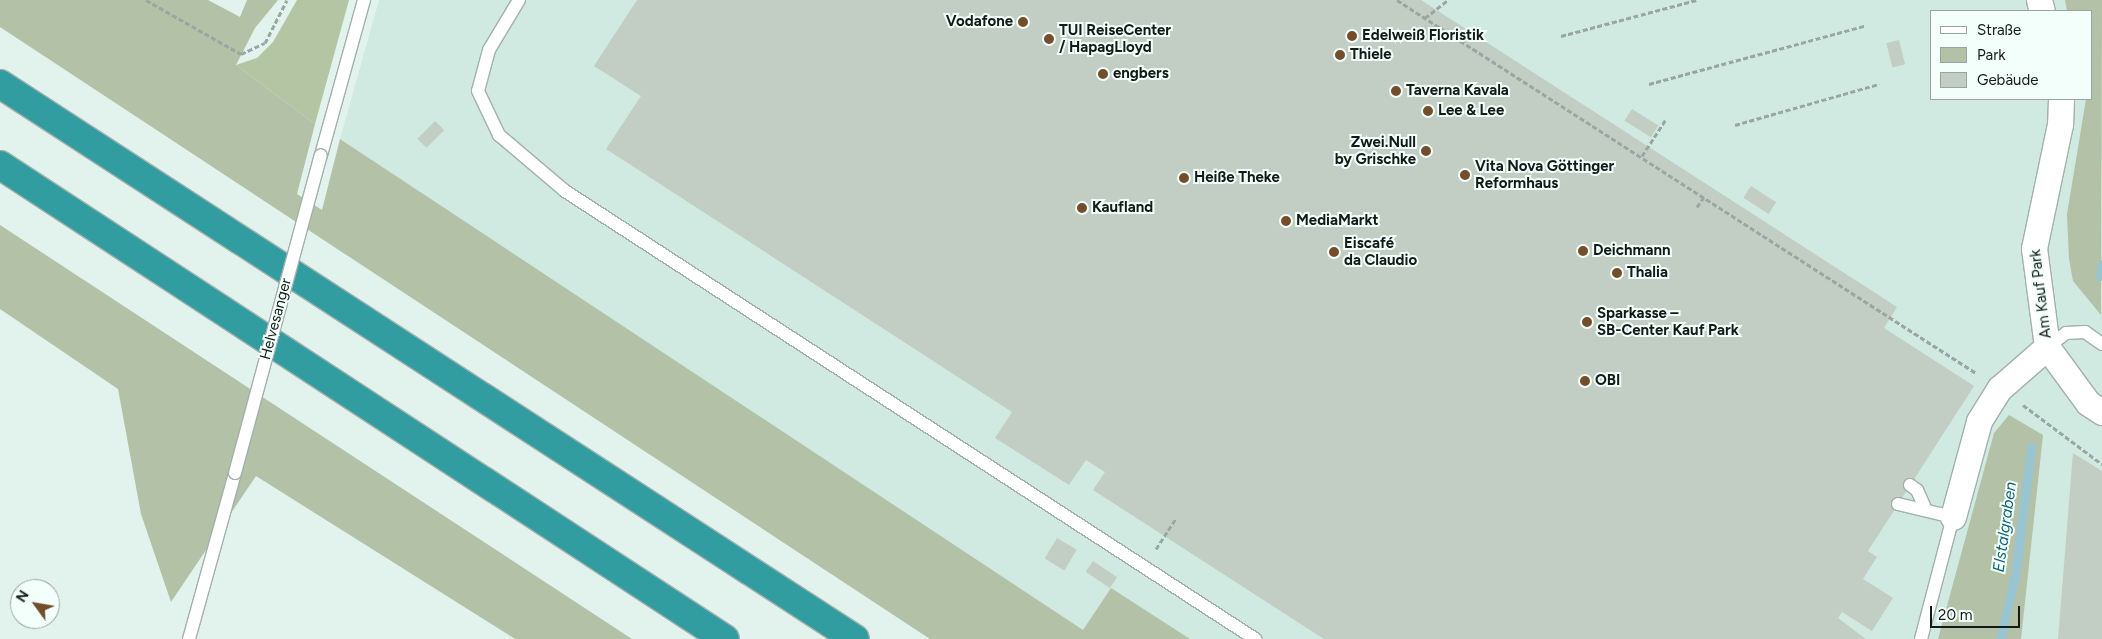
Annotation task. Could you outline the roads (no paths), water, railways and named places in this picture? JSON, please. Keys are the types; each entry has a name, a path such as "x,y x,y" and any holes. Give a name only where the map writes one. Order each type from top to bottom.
{"highway":[{"path":"0,84 855,639"},
{"path":"0,165 726,639"}],"street":[{"name":"Am Kauf Park","path":"2061,100 2060,124 2034,248 2048,346 2088,403 2102,412"},
{"path":"1953,517 1979,421 2000,388 2048,346"}],"lane":[{"name":"Helvesanger","path":"189,639 364,0"},
{"path":"519,0 489,50 478,91 499,135 565,191 1255,639"},
{"path":"2048,346 2066,333 2076,332 2085,332 2102,344"},
{"path":"1910,485 1917,490 1924,506"},
{"path":"1898,504 1905,508 1924,506 1953,517 1921,639"}],"waterway":[{"name":"Elstalgraben","path":"2100,276 2102,264"},
{"name":"Elstalgraben","path":"2000,639 2015,576 2031,447"}],"place":[{"name":"Vodafone","path":"1023,22"},
{"name":"Edelweiß Floristik","path":"1352,36"},
{"name":"TUI ReiseCenter / HapagLloyd","path":"1049,39"},
{"name":"Thiele","path":"1340,55"},
{"name":"engbers","path":"1103,74"},
{"name":"Taverna Kavala","path":"1396,91"},
{"name":"Lee & Lee","path":"1428,111"},
{"name":"Zwei.Null by Grischke","path":"1426,151"},
{"name":"Vita Nova Göttinger Reformhaus","path":"1465,175"},
{"name":"Heiße Theke","path":"1184,178"},
{"name":"Kaufland","path":"1082,208"},
{"name":"MediaMarkt","path":"1286,221"},
{"name":"Deichmann","path":"1583,251"},
{"name":"Eiscafé da Claudio","path":"1334,252"},
{"name":"Thalia","path":"1617,273"},
{"name":"Sparkasse – SB-Center Kauf Park","path":"1587,322"},
{"name":"OBI","path":"1585,381"}]}
